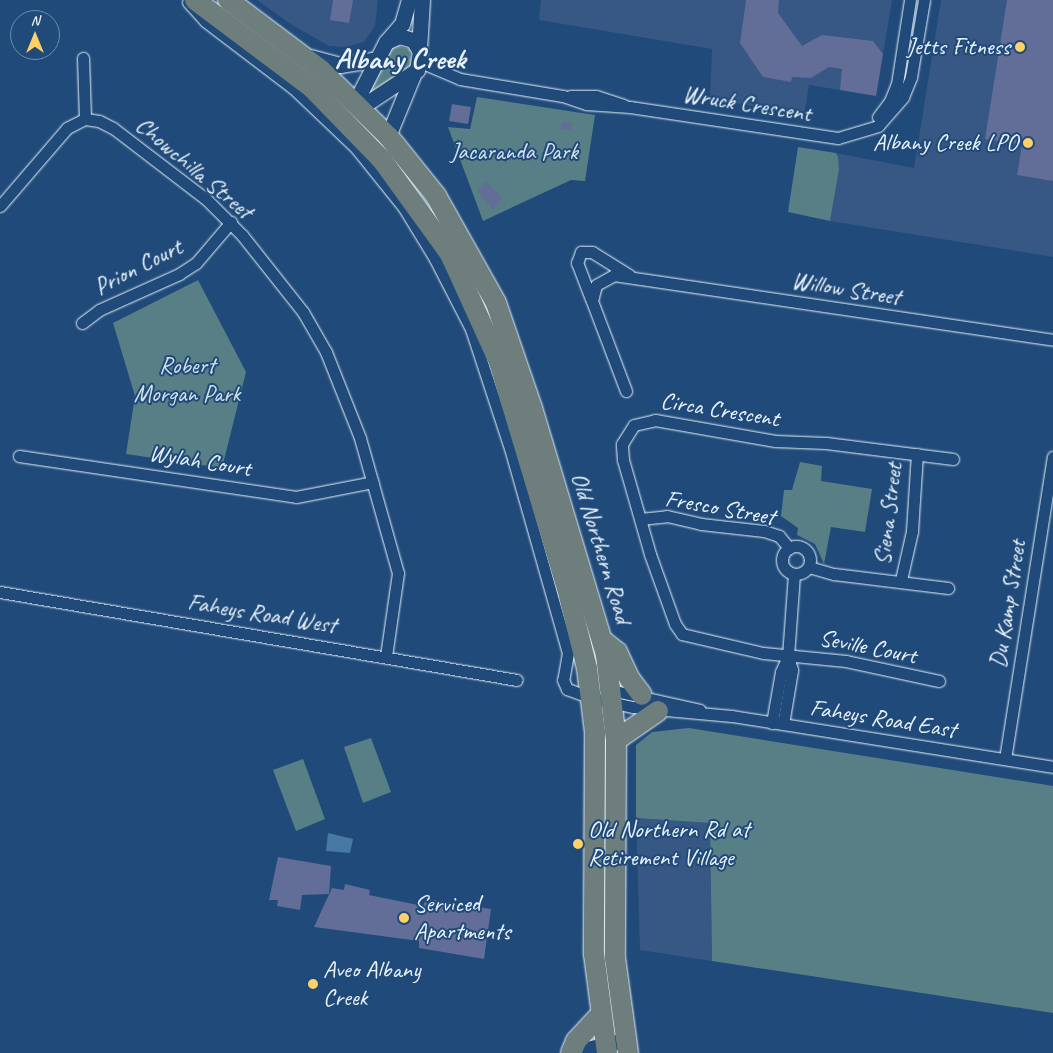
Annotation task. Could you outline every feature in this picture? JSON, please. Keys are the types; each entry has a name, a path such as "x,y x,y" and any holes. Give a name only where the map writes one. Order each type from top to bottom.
{"highway":[{"path":"195,0 350,114"},
{"path":"228,0 302,55 350,114"},
{"name":"Old Northern Road","path":"350,114 388,136 436,196 496,303 532,408 602,640 612,696 616,740 614,938 619,1049"},
{"name":"Old Northern Road","path":"350,114 420,209 450,254 478,310 518,420 584,650 591,693 595,760 593,944 600,1015 619,1049"},
{"path":"602,640 617,652 629,678 642,695"},
{"path":"616,740 658,711"},
{"path":"570,1053 576,1041 600,1015"}],"street":[{"path":"186,0 205,21 293,88 350,114"},
{"path":"350,114 376,59 386,42 402,24 408,0"},
{"path":"388,136 418,61 422,0"},
{"path":"857,133 880,115 890,101 904,48 910,0"},
{"name":"Wruck Crescent","path":"418,61 460,79 563,96 586,104 630,107 820,137 857,133 882,123 899,103 910,84 924,0"},
{"path":"386,42 396,37 406,36 418,61"},
{"path":"904,48 916,50"},
{"path":"302,55 340,65 376,59"},
{"path":"0,206 67,128 85,119 83,58"},
{"path":"350,114 418,61"},
{"name":"Chowchilla Street","path":"85,119 99,121 112,128 206,198 231,222 275,274 326,352 349,405 398,573 386,656"},
{"name":"Prion Court","path":"82,323 106,306 179,274 196,263 231,222"},
{"name":"Willow Street","path":"626,391 577,263 581,252 593,253 633,277"},
{"name":"Willow Street","path":"593,303 594,290 601,280 614,275 1053,340"},
{"name":"Circa Crescent","path":"788,656 736,648 687,636 679,631 640,519 622,452 626,434 642,421 775,441 826,443 953,459"},
{"name":"Siena Street","path":"901,580 912,530 917,454"},
{"name":"Wylah Court","path":"19,456 296,497 373,482"},
{"name":"Du Kamp Street","path":"1004,759 1053,457"},
{"name":"Fresco Street","path":"640,519 667,516 706,525 764,531 779,536 789,548"},
{"name":"Fresco Street","path":"794,574 786,570 782,563 783,554 789,548 798,546 806,550 810,558 808,567"},
{"path":"778,724 792,670 788,656 794,574 803,572 808,567 846,575 901,580 948,588"},
{"name":"Faheys Road West","path":"0,592 386,656 517,680"},
{"name":"Seville Court","path":"788,656 846,661 939,682"},
{"name":"Faheys Road East","path":"591,693 612,696 658,711 706,713 1053,767"},
{"name":"Faheys Road East","path":"612,696 642,695 706,713"},
{"path":"570,1053 619,1049"}],"shaded area":[{"path":"257,0 378,0 375,26 364,42 346,47 329,46 289,23"},
{"path":"541,0 892,0 876,96 809,85 804,116 710,98 712,49 539,20"},
{"path":"941,0 1053,0 1053,257 830,221 839,170 836,153 914,168"},
{"path":"636,818 710,823 712,961 640,950"},
{"path":"328,833 353,839 350,853 326,851"}],"green space":[{"path":"395,45 410,49 412,66 366,95 389,50"},
{"name":"Jacaranda Park","path":"477,97 595,115 585,181 571,180 483,221 448,127 470,129"},
{"path":"798,147 836,153 838,157 839,170 830,221 788,212"},
{"name":"Robert Morgan Park","path":"198,280 246,372 222,468 126,454 135,396 113,323"},
{"path":"800,462 822,466 821,481 872,489 865,532 831,527 824,564 815,544 797,535 798,528 781,516 784,490 792,490"},
{"path":"689,728 1053,786 1053,1013 712,961 710,823 636,818 636,745 652,732"},
{"path":"371,738 391,792 363,803 344,747"},
{"path":"303,759 325,819 296,831 273,770"}],"building":[{"path":"333,0 353,0 349,23 330,20"},
{"path":"746,0 779,0 778,13 802,46 822,35 873,41 883,54 876,96 840,90 842,69 829,67 811,78 792,77 791,82 763,77 740,43"},
{"path":"1007,0 1053,0 1053,181 1017,175 1022,145 985,139"},
{"path":"452,104 471,107 468,124 449,121"},
{"path":"562,122 572,123 571,130 561,129"},
{"path":"486,181 502,198 493,210 478,191"},
{"path":"278,857 331,866 329,894 302,895 300,910 277,906 278,900 269,900"},
{"name":"Serviced Apartments","path":"345,884 370,890 369,895 423,906 426,899 491,909 484,959 419,948 419,941 314,927 332,888 344,890"}],"place":[{"name":"Jetts Fitness","path":"1020,47"},
{"name":"Albany Creek LPO","path":"1028,143"},
{"name":"Old Northern Rd at Retirement Village","path":"578,844"},
{"name":"Serviced Apartments","path":"404,918"},
{"name":"Aveo Albany Creek","path":"313,984"}],"district":[{"name":"Albany Creek","path":"400,59"}]}
